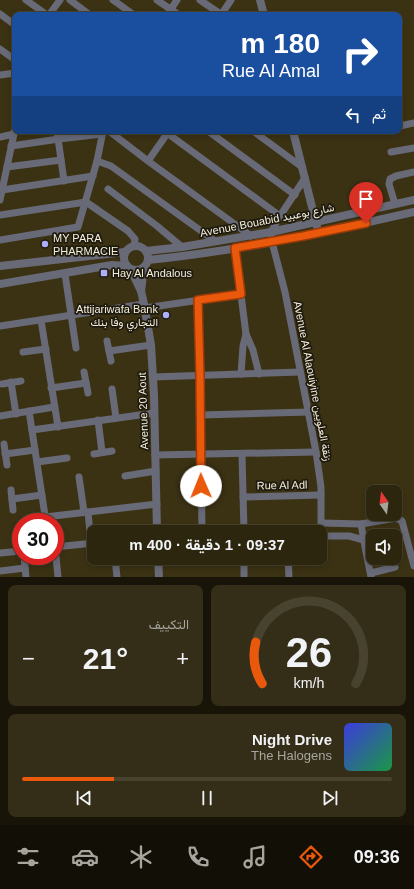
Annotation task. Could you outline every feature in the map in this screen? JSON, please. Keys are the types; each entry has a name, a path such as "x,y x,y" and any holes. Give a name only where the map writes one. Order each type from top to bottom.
{"street":[{"path":"26,0 44,12"},
{"path":"50,12 60,0"},
{"path":"70,0 86,12"},
{"path":"113,0 130,12"},
{"path":"157,0 169,12 177,0"},
{"path":"200,0 217,12"},
{"path":"223,12 231,0"},
{"path":"260,0 263,12"},
{"path":"0,14 12,23"},
{"path":"0,49 12,58"},
{"path":"0,75 12,73"},
{"path":"402,126 414,123"},
{"path":"0,136 12,133"},
{"path":"0,200 14,134"},
{"path":"11,146 58,135 74,134"},
{"path":"0,240 77,228 86,202 104,134"},
{"path":"108,134 148,161 251,236"},
{"path":"148,161 167,134"},
{"path":"171,134 280,216"},
{"path":"212,134 294,195"},
{"path":"257,134 302,168"},
{"path":"294,134 318,233"},
{"path":"58,135 64,180"},
{"path":"391,152 414,148"},
{"path":"7,167 62,160"},
{"path":"97,161 112,166 215,242"},
{"path":"395,204 389,184 390,180 396,176 414,172"},
{"path":"2,190 92,176"},
{"path":"271,232 305,178"},
{"path":"108,189 182,247"},
{"name":"Avenue Bouabid شارع بوعبيد","path":"146,251 251,236 414,200"},
{"path":"0,215 86,202 128,231 135,239 134,246"},
{"name":"Avenue Bouabid شارع بوعبيد","path":"146,264 272,242 414,212"},
{"name":"Avenue Al Alaouiyine زنقة العلويين","path":"271,232 272,242 285,292 309,412 316,452 321,495 322,523"},
{"path":"0,266 125,252 134,246 141,247 146,251 146,264 138,270 112,265 0,284"},
{"path":"235,248 246,334 253,350 259,374"},
{"path":"125,252 124,260 129,268"},
{"name":"Avenue 20 Aout","path":"140,291 146,264"},
{"name":"Avenue 20 Aout","path":"129,268 140,291 145,306 151,345 157,525"},
{"path":"65,274 76,348"},
{"path":"0,324 241,294"},
{"path":"198,300 202,525"},
{"path":"41,320 58,427"},
{"path":"241,374 243,346 246,334"},
{"path":"107,341 111,361"},
{"path":"109,351 151,345"},
{"path":"24,352 46,349"},
{"path":"84,372 88,393"},
{"path":"153,377 300,372"},
{"path":"2,384 21,381"},
{"path":"11,382 16,414"},
{"path":"51,388 86,383"},
{"path":"112,389 116,418"},
{"path":"0,416 54,407"},
{"path":"29,411 45,513"},
{"path":"32,430 154,412"},
{"path":"201,415 309,412"},
{"path":"98,420 102,452"},
{"path":"4,444 7,465"},
{"path":"5,454 35,450"},
{"path":"94,454 112,451"},
{"path":"155,455 316,452"},
{"path":"242,454 244,525"},
{"path":"37,462 67,457"},
{"path":"125,476 156,472"},
{"path":"79,477 89,525"},
{"path":"11,490 13,510"},
{"path":"12,499 42,495"},
{"name":"Rue Al Adl","path":"243,497 321,495"},
{"path":"64,516 86,512 157,504"},
{"path":"322,523 361,524 396,518 401,519 414,566"},
{"path":"361,524 371,575 395,567"},
{"path":"327,536 349,536 364,543"},
{"path":"64,546 87,544"},
{"path":"0,553 12,552"},
{"path":"25,565 26,577"},
{"path":"57,565 58,577"},
{"path":"116,565 118,577"},
{"path":"158,565 159,577"},
{"path":"244,565 244,577"},
{"path":"288,565 289,577"},
{"path":"0,571 25,568"}],"place":[{"name":"MY PARA PHARMACIE","path":"45,244"},
{"name":"Hay Al Andalous","path":"104,273"},
{"name":"Attijariwafa Bank التجاري وفا بنك","path":"166,315"}],"route":[{"path":"201,486 198,300 241,294 235,248 366,223"}]}
